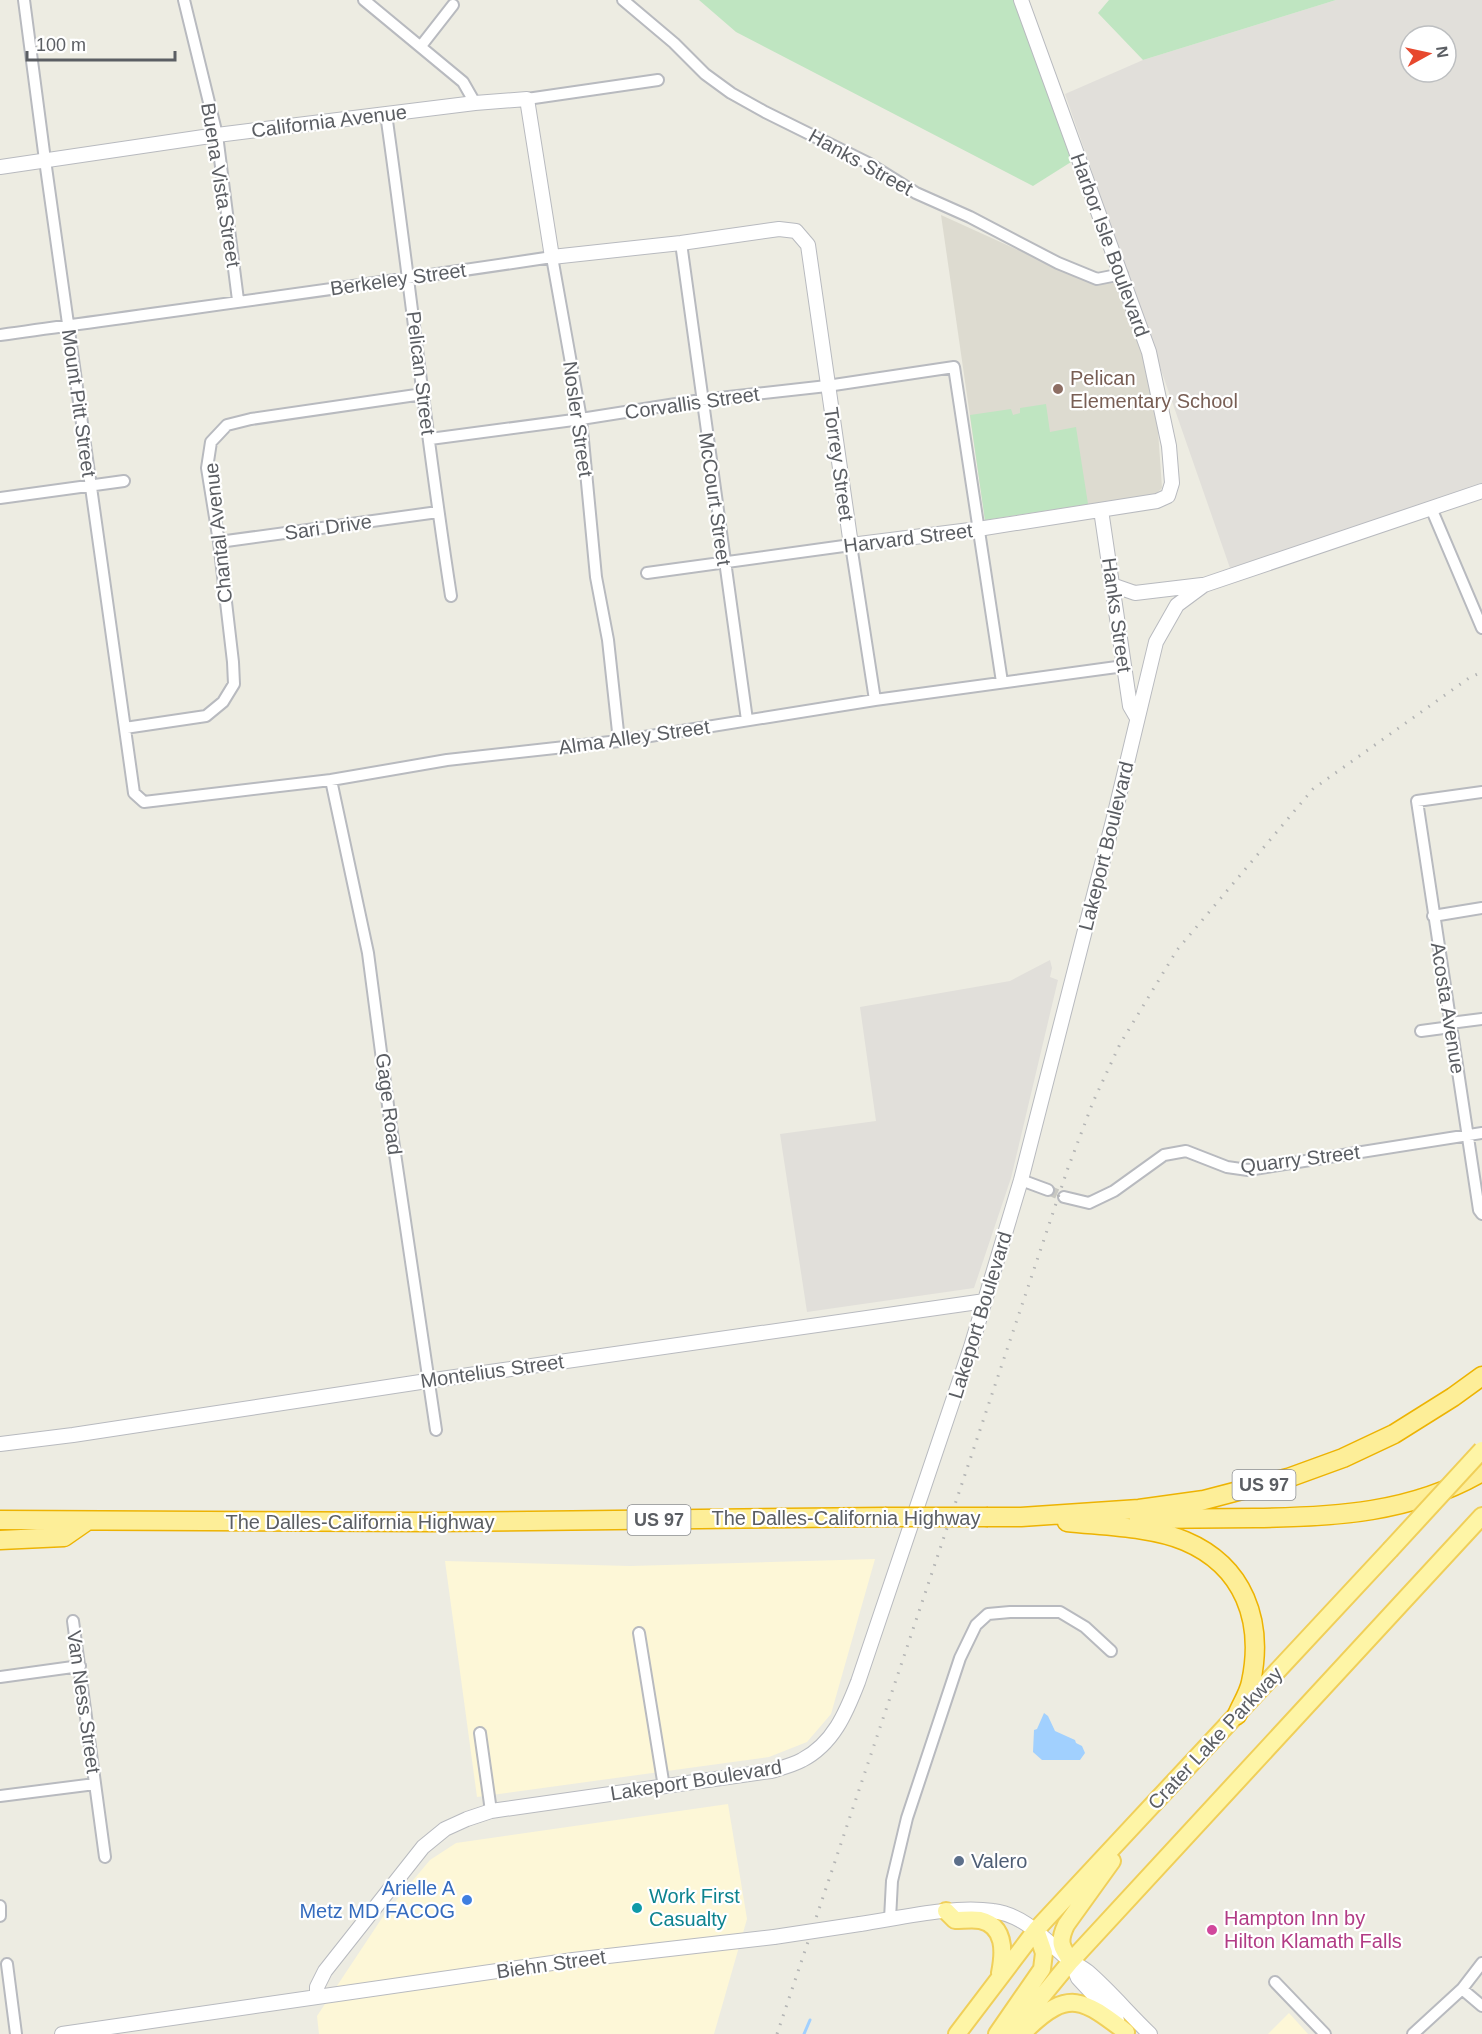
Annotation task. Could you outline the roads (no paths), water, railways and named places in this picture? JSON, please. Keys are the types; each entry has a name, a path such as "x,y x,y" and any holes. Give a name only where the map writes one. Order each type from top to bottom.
{"highway":[{"name":"The Dalles-California Highway","path":"3,1518 87,1521 434,1522 1020,1517 1139,1509 1204,1500 1288,1478 1343,1458 1394,1434 1454,1397 1482,1376"},
{"name":"US 97","path":"1020,1517 1182,1519 1322,1517 1373,1511 1426,1499 1466,1482 1482,1472"},
{"path":"1020,1517 1152,1532 1185,1541 1211,1556 1234,1576 1246,1600 1254,1628 1255,1650 1251,1683 1237,1715"},
{"path":"0,1540 64,1537 87,1521"}],"main road":[{"name":"Crater Lake Parkway","path":"957,2034 1036,1930 1482,1450"},
{"path":"1011,2034 1071,1961 1482,1516"},
{"path":"1071,1961 1061,1946 1062,1933 1116,1855 1128,1831"},
{"path":"946,1911 955,1920 980,1920 999,1934 1004,1954 999,1977"},
{"path":"997,2034 1042,1969 1044,1953 1036,1930"},
{"path":"1022,2034 1048,2010 1058,2005 1077,2003 1095,2008 1127,2033"}],"street":[{"name":"Mount Pitt Street","path":"24,0 134,793 144,802"},
{"name":"Buena Vista Street","path":"184,0 217,135 238,300"},
{"path":"364,0 463,82 475,103"},
{"name":"Hanks Street","path":"623,0 674,43 705,74 731,93 765,112 868,163 934,203 970,217 1058,263 1097,279 1122,274"},
{"name":"Harbor Isle Boulevard","path":"1022,0 1149,352 1167,436 1172,483 1168,496"},
{"path":"421,46 453,5"},
{"name":"California Avenue","path":"0,167 217,135 475,103 527,99 658,80"},
{"name":"Nosler Street","path":"527,99 581,419 596,577 608,640 619,741"},
{"name":"Pelican Street","path":"386,114 451,596"},
{"name":"Berkeley Street","path":"0,334 552,256 681,243 779,229 796,231"},
{"name":"Torrey Street","path":"796,231 808,245 875,700"},
{"name":"McCourt Street","path":"681,243 747,720"},
{"name":"Corvallis Street","path":"430,440 701,400 827,386 954,367 978,529"},
{"name":"Chantal Avenue","path":"125,728 206,716 223,702 234,684 219,542 207,468 211,442 227,425 251,419 423,394"},
{"path":"0,498 124,481"},
{"name":"Lakeport Boulevard","path":"317,1997 320,1980 326,1971 423,1847 445,1829 491,1811 771,1771 802,1760 825,1744 844,1718 878,1626 985,1301 1021,1180 1156,642 1177,604 1204,585 1482,491"},
{"name":"Harvard Street","path":"647,573 978,529 1157,501 1168,496"},
{"path":"1431,508 1482,628"},
{"name":"Hanks Street","path":"1101,510 1130,706 1137,718"},
{"name":"Sari Drive","path":"219,542 438,512"},
{"path":"978,529 1002,682"},
{"path":"1112,585 1135,593 1204,585"},
{"name":"Alma Alley Street","path":"144,802 331,780 447,760 619,741 875,700 1124,666"},
{"name":"Gage Road","path":"331,780 368,953 427,1381 436,1430"},
{"name":"Acosta Avenue","path":"1482,792 1417,801 1467,1136 1479,1210 1482,1214"},
{"path":"1434,916 1482,908"},
{"path":"1421,1031 1482,1019"},
{"name":"Quarry Street","path":"1064,1197 1089,1203 1114,1191 1164,1155 1186,1151 1227,1167 1248,1170 1482,1133"},
{"path":"1021,1180 1048,1190"},
{"name":"Montelius Street","path":"0,1444 985,1301"},
{"path":"890,1919 892,1881 907,1818 960,1658 976,1625 988,1614 1060,1612 1085,1627 1111,1651"},
{"name":"Van Ness Street","path":"73,1621 105,1857"},
{"path":"639,1632 664,1787"},
{"path":"0,1677 80,1666"},
{"path":"480,1732 491,1811"},
{"path":"0,1796 95,1784"},
{"name":"Biehn Street","path":"62,2034 142,2028 317,1997 573,1960 774,1937 946,1911 994,1911 1016,1917 1036,1930 1071,1961"},
{"path":"1071,1961 1078,1978 1127,2033"},
{"path":"1071,1961 1087,1971 1150,2034"},
{"path":"7,1964 16,2034"},
{"path":"1413,2034 1462,1989 1482,1964"},
{"path":"1275,1982 1325,2034"},
{"path":"1462,1989 1482,2006"}],"water":[{"path":"1044,1713 1048,1716 1055,1731 1075,1740 1082,1746 1085,1753 1080,1760 1042,1760 1033,1752 1034,1730 1037,1729"}],"waterway":[{"path":"804,2034 810,2020"}],"tunnel":[{"path":"1048,1190 1064,1197"}],"railway":[{"path":"777,2034 1068,1168 1093,1102 1120,1044 1177,950 1313,789 1469,678 1482,672"}],"place":[{"name":"Pelican Elementary School","path":"1058,389"},
{"name":"Valero","path":"959,1861"},
{"name":"Arielle A Metz MD FACOG","path":"467,1900"},
{"name":"Work First Casualty","path":"637,1908"},
{"name":"Hampton Inn by Hilton Klamath Falls","path":"1212,1930"}]}
